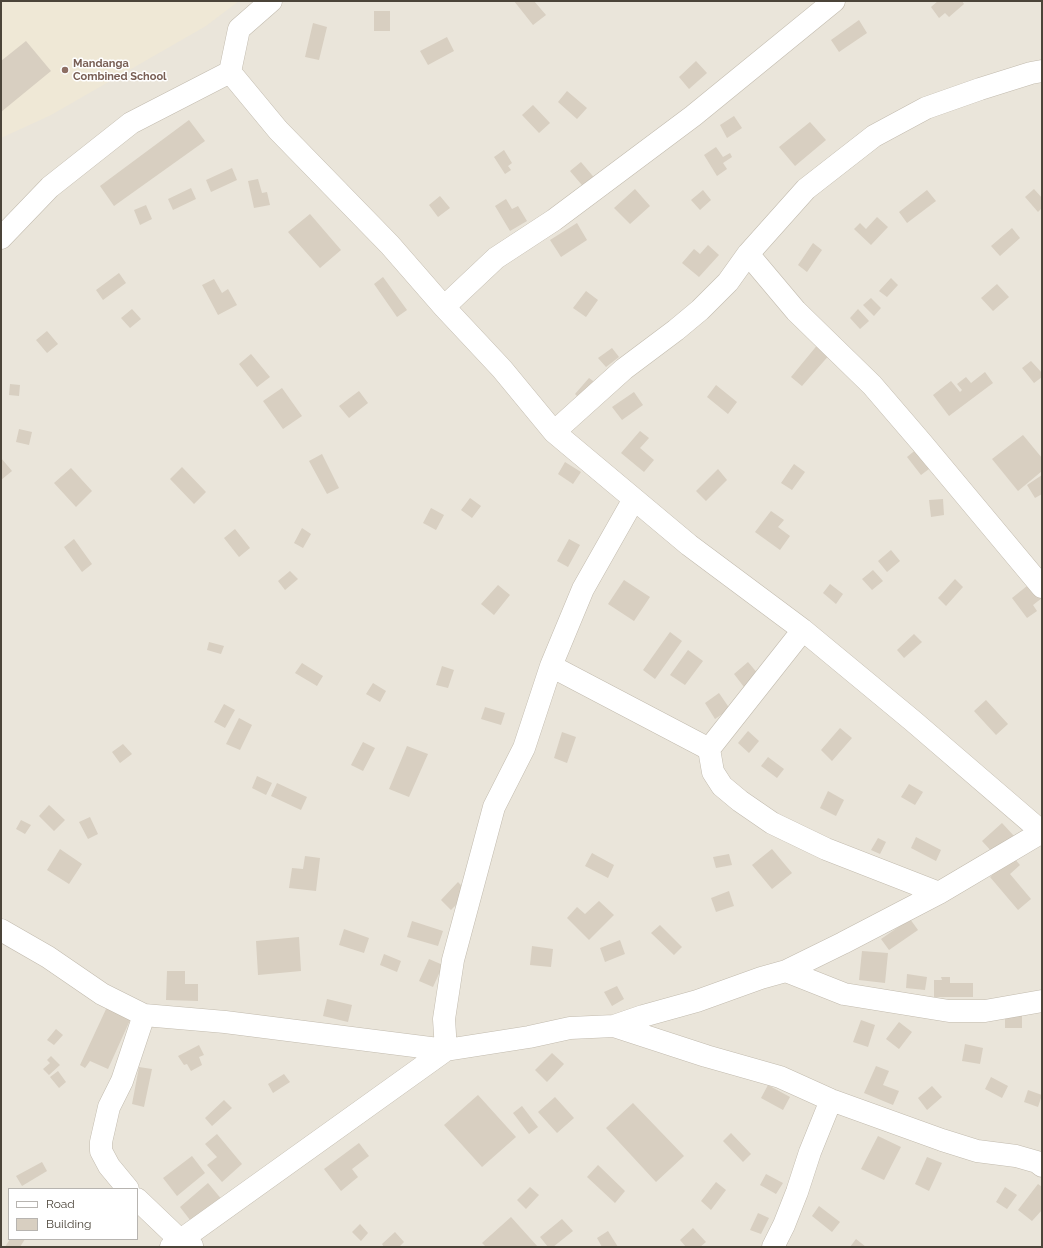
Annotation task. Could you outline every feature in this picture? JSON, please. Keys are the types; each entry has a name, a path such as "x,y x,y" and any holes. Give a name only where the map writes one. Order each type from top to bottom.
{"street":[{"path":"230,72 239,29 271,1"},
{"path":"444,307 496,258 554,220 693,116 834,1"},
{"path":"554,432 624,369 700,310 728,282 748,254 806,189 874,136 926,108 980,89 1042,71"},
{"path":"1,238 50,186 131,123 230,72"},
{"path":"1,930 48,957 102,994 144,1015 225,1022 446,1050 529,1037 570,1028 614,1026 642,1016 697,1001 761,978 786,971 939,893 1042,832 913,721 803,630 689,545 554,432 502,369 444,307 390,245 278,130 230,72"},
{"path":"748,254 796,311 872,385 1042,586"},
{"path":"446,1050 444,1019 453,960 494,807 524,748 551,666 583,589 634,499"},
{"path":"803,630 709,749 712,772 722,786 740,801 772,823 826,849 939,893"},
{"path":"551,666 709,749"},
{"path":"786,971 844,994 950,1011 985,1011 1042,1001"},
{"path":"127,1188 109,1166 101,1151 101,1142 109,1107 122,1081 144,1015"},
{"path":"614,1026 706,1056 780,1076 831,1100 942,1140 976,1150 1016,1156 1037,1162 1042,1166"},
{"path":"138,1200 182,1245 446,1050"},
{"path":"772,1247 784,1225 810,1152 831,1100"}],"shaded area":[{"path":"1,1 1042,1 1042,1247 1,1247"},
{"name":"Mandanga Combined School","path":"1,1 239,1 206,26 51,115 1,138"}],"building":[{"path":"514,1 534,1 546,15 533,25"},
{"path":"938,1 962,1 964,4 949,17 945,13 939,18 931,7"},
{"path":"374,11 390,11 390,31 374,31"},
{"path":"859,20 867,33 839,52 831,40"},
{"path":"313,23 327,27 319,60 305,57"},
{"path":"447,37 454,51 428,65 420,51"},
{"path":"26,41 51,71 1,112 1,61"},
{"path":"696,61 707,73 689,89 679,77"},
{"path":"567,91 587,108 577,119 558,102"},
{"path":"533,105 550,123 539,133 522,115"},
{"path":"734,116 742,128 727,138 720,125"},
{"path":"189,120 205,141 114,206 100,186"},
{"path":"810,122 826,140 795,166 779,147"},
{"path":"716,147 723,157 730,153 732,157 723,163 727,169 717,176 704,155"},
{"path":"504,150 512,163 508,166 511,170 505,174 494,157"},
{"path":"581,162 597,181 587,191 570,171"},
{"path":"232,168 237,180 211,192 206,180"},
{"path":"258,179 262,193 267,192 270,205 254,208 248,181"},
{"path":"191,188 196,199 173,210 168,199"},
{"path":"635,189 650,206 630,224 614,208"},
{"path":"1034,189 1042,198 1042,208 1038,212 1025,197"},
{"path":"703,190 711,200 700,210 691,200"},
{"path":"927,190 936,201 907,223 899,212"},
{"path":"440,196 450,208 438,217 429,205"},
{"path":"506,199 512,209 518,206 527,221 510,231 495,206"},
{"path":"146,205 152,219 140,225 134,210"},
{"path":"310,214 341,250 320,268 288,232"},
{"path":"877,217 888,227 871,245 854,229 860,223 866,229"},
{"path":"577,223 587,240 561,257 550,240"},
{"path":"1012,228 1020,238 1000,256 991,246"},
{"path":"813,243 822,250 807,272 798,265"},
{"path":"708,245 719,255 699,277 682,263 694,249 700,254"},
{"path":"119,273 126,283 103,300 96,290"},
{"path":"383,277 407,310 397,317 374,284"},
{"path":"891,278 898,285 887,297 879,291"},
{"path":"214,279 222,293 228,289 237,305 218,315 202,285"},
{"path":"997,284 1009,297 993,311 981,298"},
{"path":"586,291 598,300 586,317 573,308"},
{"path":"871,298 881,308 874,316 863,305"},
{"path":"132,309 141,319 130,328 121,318"},
{"path":"858,309 869,321 860,329 850,318"},
{"path":"47,331 58,344 47,353 36,340"},
{"path":"819,343 831,353 802,386 791,377"},
{"path":"612,348 619,357 606,367 598,358"},
{"path":"251,354 270,377 257,387 239,364"},
{"path":"1031,361 1042,373 1042,377 1034,383 1022,368"},
{"path":"985,372 993,383 949,416 933,395 951,381 960,392 962,390 957,384 966,377 971,383"},
{"path":"589,378 600,386 585,404 575,394"},
{"path":"10,384 20,385 19,396 9,395"},
{"path":"716,385 737,402 728,414 707,397"},
{"path":"282,388 302,416 283,429 263,401"},
{"path":"359,391 368,403 349,418 339,406"},
{"path":"634,392 643,405 622,420 612,407"},
{"path":"19,429 32,432 29,445 16,442"},
{"path":"640,431 649,438 640,448 654,460 644,472 621,453"},
{"path":"1023,435 1042,458 1042,471 1018,491 992,459"},
{"path":"918,448 933,466 921,475 907,457"},
{"path":"322,454 339,488 327,494 309,461"},
{"path":"1,458 12,471 1,480"},
{"path":"565,462 581,472 573,484 558,474"},
{"path":"794,464 805,472 792,490 781,483"},
{"path":"182,467 206,492 194,504 170,479"},
{"path":"71,468 92,491 76,507 54,483"},
{"path":"718,469 727,480 706,501 696,491"},
{"path":"1042,475 1042,494 1035,498 1027,485"},
{"path":"470,498 481,506 472,518 461,510"},
{"path":"943,499 944,515 931,517 929,500"},
{"path":"431,508 444,515 436,530 423,523"},
{"path":"771,511 784,520 778,527 790,536 780,550 755,532"},
{"path":"302,528 311,534 303,548 294,543"},
{"path":"235,529 250,548 239,557 224,538"},
{"path":"74,539 92,564 82,572 64,547"},
{"path":"569,539 580,545 568,567 557,561"},
{"path":"891,550 900,561 887,572 878,561"},
{"path":"873,570 883,581 872,590 862,579"},
{"path":"290,571 298,579 285,590 278,581"},
{"path":"955,579 963,587 946,606 938,598"},
{"path":"624,580 650,597 634,621 608,604"},
{"path":"1032,582 1042,595 1042,598 1033,605 1037,611 1027,618 1012,598"},
{"path":"830,584 843,594 836,604 823,593"},
{"path":"498,585 510,595 494,615 481,604"},
{"path":"670,632 682,641 655,679 643,670"},
{"path":"914,634 922,642 904,658 897,650"},
{"path":"209,642 224,646 221,654 207,650"},
{"path":"688,650 703,661 685,685 670,675"},
{"path":"748,662 759,675 744,687 734,674"},
{"path":"302,663 323,676 317,686 295,673"},
{"path":"442,666 454,670 448,688 436,685"},
{"path":"373,683 386,691 380,702 366,694"},
{"path":"719,693 730,709 715,719 705,703"},
{"path":"986,700 1008,724 996,735 974,711"},
{"path":"224,704 235,710 225,728 214,722"},
{"path":"485,707 505,713 501,725 481,719"},
{"path":"239,718 252,725 240,750 226,744"},
{"path":"840,728 852,738 832,761 821,750"},
{"path":"748,731 759,741 749,753 738,743"},
{"path":"562,732 576,737 567,763 554,758"},
{"path":"363,742 375,748 363,771 351,765"},
{"path":"123,744 132,754 120,763 112,752"},
{"path":"407,746 428,754 409,797 389,789"},
{"path":"768,757 784,769 777,778 761,766"},
{"path":"257,776 272,783 266,795 252,788"},
{"path":"277,783 307,797 301,810 271,796"},
{"path":"909,784 923,792 915,805 901,797"},
{"path":"828,791 844,800 836,816 820,808"},
{"path":"49,805 65,820 54,831 39,816"},
{"path":"90,817 98,834 88,839 79,822"},
{"path":"21,820 31,825 25,834 16,829"},
{"path":"1002,823 1014,836 994,854 982,841"},
{"path":"916,837 941,850 936,861 911,848"},
{"path":"878,838 886,842 880,854 871,850"},
{"path":"60,849 82,864 69,884 47,870"},
{"path":"772,849 792,873 772,889 752,865"},
{"path":"592,853 614,865 608,878 585,866"},
{"path":"729,854 732,865 716,868 713,857"},
{"path":"305,856 320,858 316,891 289,888 292,868 303,869"},
{"path":"1013,857 1020,865 1010,874 1031,899 1018,910 990,877"},
{"path":"458,882 468,893 451,910 441,900"},
{"path":"729,891 734,906 716,912 711,898"},
{"path":"599,901 614,915 589,940 567,918 577,907 585,914"},
{"path":"910,919 918,930 889,950 881,939"},
{"path":"412,921 443,931 438,946 407,937"},
{"path":"660,925 682,947 674,955 651,933"},
{"path":"344,929 369,938 364,953 339,945"},
{"path":"299,937 301,971 258,975 256,941"},
{"path":"620,940 625,954 605,962 600,948"},
{"path":"532,946 553,949 551,967 530,965"},
{"path":"862,951 888,953 885,983 859,980"},
{"path":"384,954 401,961 397,972 380,965"},
{"path":"429,959 443,965 433,987 419,981"},
{"path":"167,971 185,971 185,984 198,984 198,1001 166,1000"},
{"path":"907,974 927,977 925,990 906,988"},
{"path":"941,977 950,977 950,983 973,983 973,997 934,997 934,980 942,980"},
{"path":"617,986 624,999 612,1006 604,992"},
{"path":"327,999 352,1005 348,1022 323,1016"},
{"path":"107,1007 131,1018 108,1069 90,1061 85,1068 80,1065"},
{"path":"1022,1014 1022,1028 1005,1028 1005,1015"},
{"path":"861,1020 875,1025 868,1047 853,1042"},
{"path":"899,1022 912,1032 899,1049 886,1039"},
{"path":"56,1029 63,1035 54,1045 47,1040"},
{"path":"965,1044 983,1048 980,1064 962,1061"},
{"path":"199,1045 204,1055 199,1057 202,1065 191,1071 187,1064 184,1065 178,1056"},
{"path":"552,1053 564,1064 547,1082 535,1070"},
{"path":"51,1056 60,1065 49,1075 43,1069 50,1063 47,1060"},
{"path":"876,1066 889,1071 883,1085 899,1091 893,1105 864,1093"},
{"path":"139,1067 152,1069 144,1107 132,1104"},
{"path":"58,1071 66,1082 59,1088 50,1077"},
{"path":"284,1074 290,1082 273,1093 268,1084"},
{"path":"991,1077 1008,1086 1002,1098 985,1089"},
{"path":"768,1085 790,1097 783,1110 761,1098"},
{"path":"932,1086 942,1097 927,1110 918,1098"},
{"path":"1028,1090 1042,1095 1038,1107 1024,1102"},
{"path":"478,1095 516,1137 482,1167 444,1125"},
{"path":"555,1097 574,1118 557,1133 538,1112"},
{"path":"224,1100 232,1108 212,1126 205,1118"},
{"path":"633,1103 684,1156 656,1182 606,1128"},
{"path":"522,1106 538,1127 529,1134 513,1113"},
{"path":"731,1133 751,1154 743,1162 723,1141"},
{"path":"217,1134 242,1164 222,1182 207,1165 217,1157 205,1144"},
{"path":"878,1136 901,1147 884,1180 861,1169"},
{"path":"359,1143 369,1156 352,1169 358,1177 341,1191 324,1169"},
{"path":"192,1156 205,1173 177,1196 163,1178"},
{"path":"927,1157 942,1163 929,1191 915,1184"},
{"path":"42,1162 47,1171 22,1186 16,1176"},
{"path":"598,1165 625,1191 615,1203 587,1177"},
{"path":"766,1174 783,1183 776,1194 760,1185"},
{"path":"716,1182 726,1190 711,1210 701,1201"},
{"path":"208,1183 223,1201 194,1225 180,1207"},
{"path":"1038,1184 1042,1187 1042,1210 1032,1221 1018,1210"},
{"path":"530,1187 539,1195 526,1209 517,1200"},
{"path":"1005,1187 1017,1195 1007,1209 996,1202"},
{"path":"819,1206 840,1222 832,1232 812,1216"},
{"path":"758,1213 769,1218 761,1234 750,1230"},
{"path":"511,1217 538,1247 486,1247 482,1243"},
{"path":"562,1219 573,1231 553,1247 548,1247 540,1237"},
{"path":"360,1224 368,1233 361,1241 352,1232"},
{"path":"693,1228 706,1242 700,1247 686,1247 680,1240"},
{"path":"608,1231 618,1247 602,1247 597,1238"},
{"path":"395,1232 404,1242 399,1247 384,1247 382,1244"},
{"path":"856,1239 866,1247 850,1247"},
{"path":"9,1240 24,1240 20,1247 5,1247"}],"place":[{"name":"Mandanga Combined School","path":"65,70"}]}
